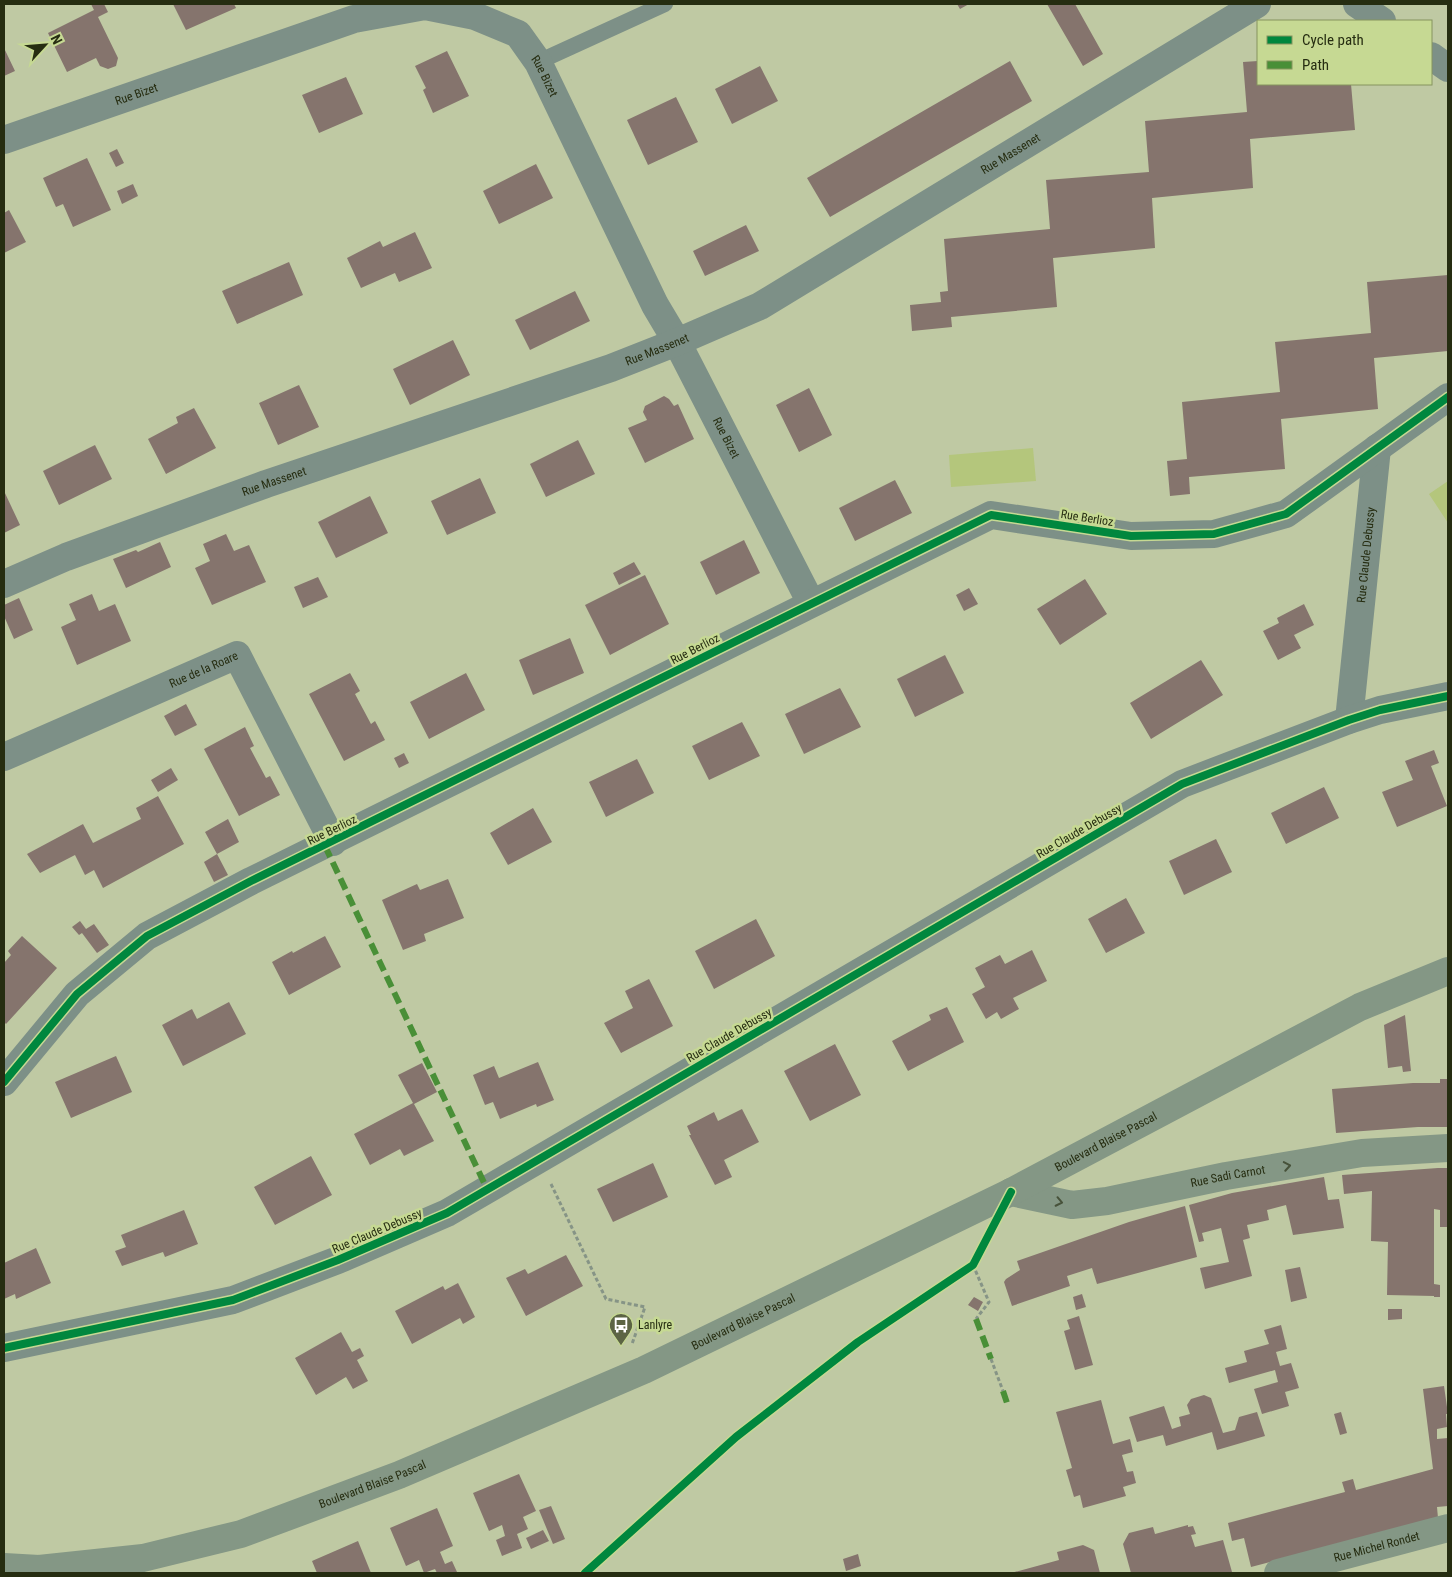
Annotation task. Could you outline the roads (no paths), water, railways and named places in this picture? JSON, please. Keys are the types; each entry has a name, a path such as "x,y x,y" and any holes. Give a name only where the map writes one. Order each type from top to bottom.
{"main road":[{"name":"Boulevard Blaise Pascal","path":"4,1567 39,1569 147,1566 242,1534 399,1475 644,1370 1011,1192 1360,1007 1448,971"},
{"name":"Rue Sadi Carnot","path":"1011,1192 1072,1205 1107,1201 1226,1176 1362,1153 1448,1148"},
{"name":"Rue Michel Rondet","path":"1278,1573 1448,1528"}],"street":[{"name":"Rue Massenet","path":"4,584 66,557 266,484 601,371 677,342 760,306 1257,4"},
{"path":"1357,4 1381,20"},
{"name":"Rue Bizet","path":"4,140 354,19 425,6 475,16 518,34 538,62 655,305 677,342 811,603"},
{"path":"1432,57 1448,68"},
{"name":"Rue Berlioz","path":"4,1082 77,994 147,936 251,882 991,515 1131,536 1214,534 1286,514 1448,397"},
{"name":"Rue Claude Debussy","path":"1349,720 1377,448"},
{"name":"Rue de la Roare","path":"4,757 237,655 333,842"},
{"name":"Rue Claude Debussy","path":"4,1348 233,1300 338,1260 447,1213 1182,784 1349,720 1380,710 1448,696"}],"lane":[{"path":"538,62 665,4"}],"place":[{"name":"Lanlyre","path":"621,1346"}]}
